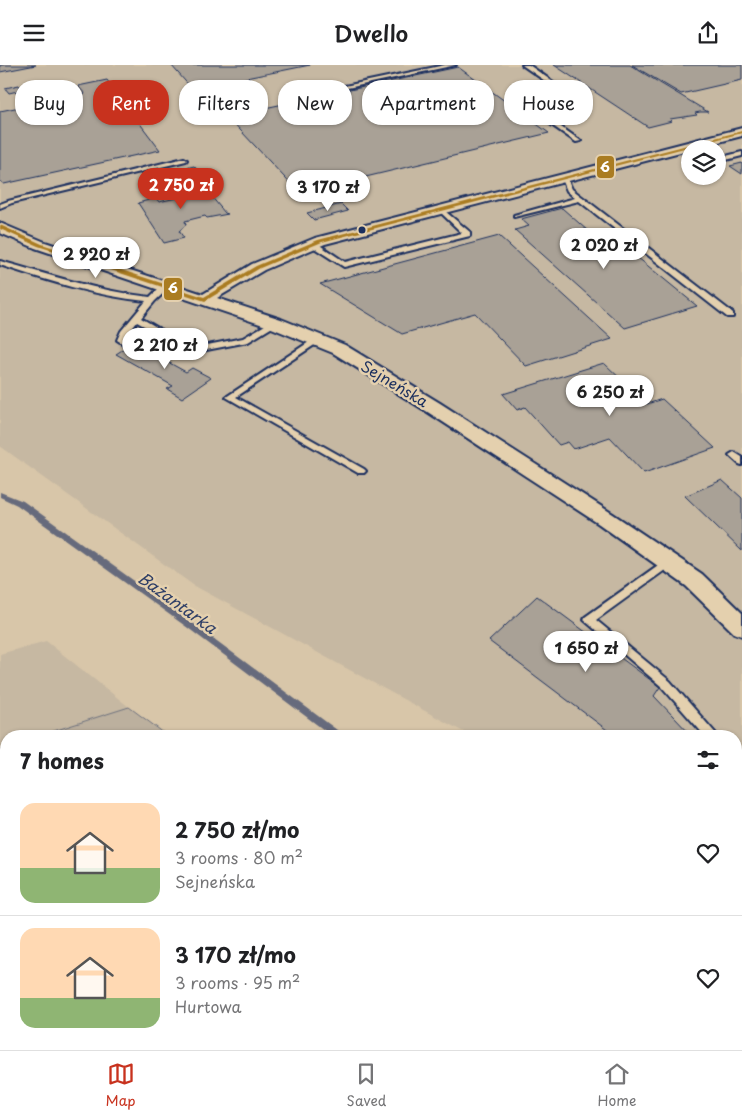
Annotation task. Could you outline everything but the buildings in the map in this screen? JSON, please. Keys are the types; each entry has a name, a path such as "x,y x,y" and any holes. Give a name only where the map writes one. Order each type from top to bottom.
{"street":[{"path":"205,299 258,267 312,244 440,209 565,179 742,132"},
{"name":"Sejneńska","path":"0,227 40,245 275,323 339,349 433,407 668,562 694,580 742,627"}],"lane":[{"path":"352,85 453,65"},
{"path":"525,65 548,80"},
{"path":"555,125 578,141"},
{"path":"726,159 742,154"},
{"path":"0,206 184,160"},
{"path":"565,179 569,190 730,315"},
{"path":"516,216 580,199"},
{"path":"312,244 344,265 467,234 440,209"},
{"path":"0,263 75,286 130,297 152,299"},
{"path":"125,343 120,341 124,333 152,299 166,286"},
{"path":"136,318 191,351 246,340 275,323"},
{"path":"318,340 230,397 361,471"},
{"path":"734,455 742,462"},
{"path":"668,562 589,620 666,683 707,730"}],"shaded area":[{"path":"0,65 742,65 742,730 460,730 193,585 0,446"},
{"path":"46,641 129,707 57,730 0,730 0,654"},
{"path":"129,707 160,730 57,730"}],"waterway":[{"name":"Bażantarka","path":"0,494 20,503 191,626 330,730"}],"transit line":[{"name":"6","path":"205,299 258,267 320,241 742,132"},
{"name":"6","path":"0,227 40,245 205,299"}]}
